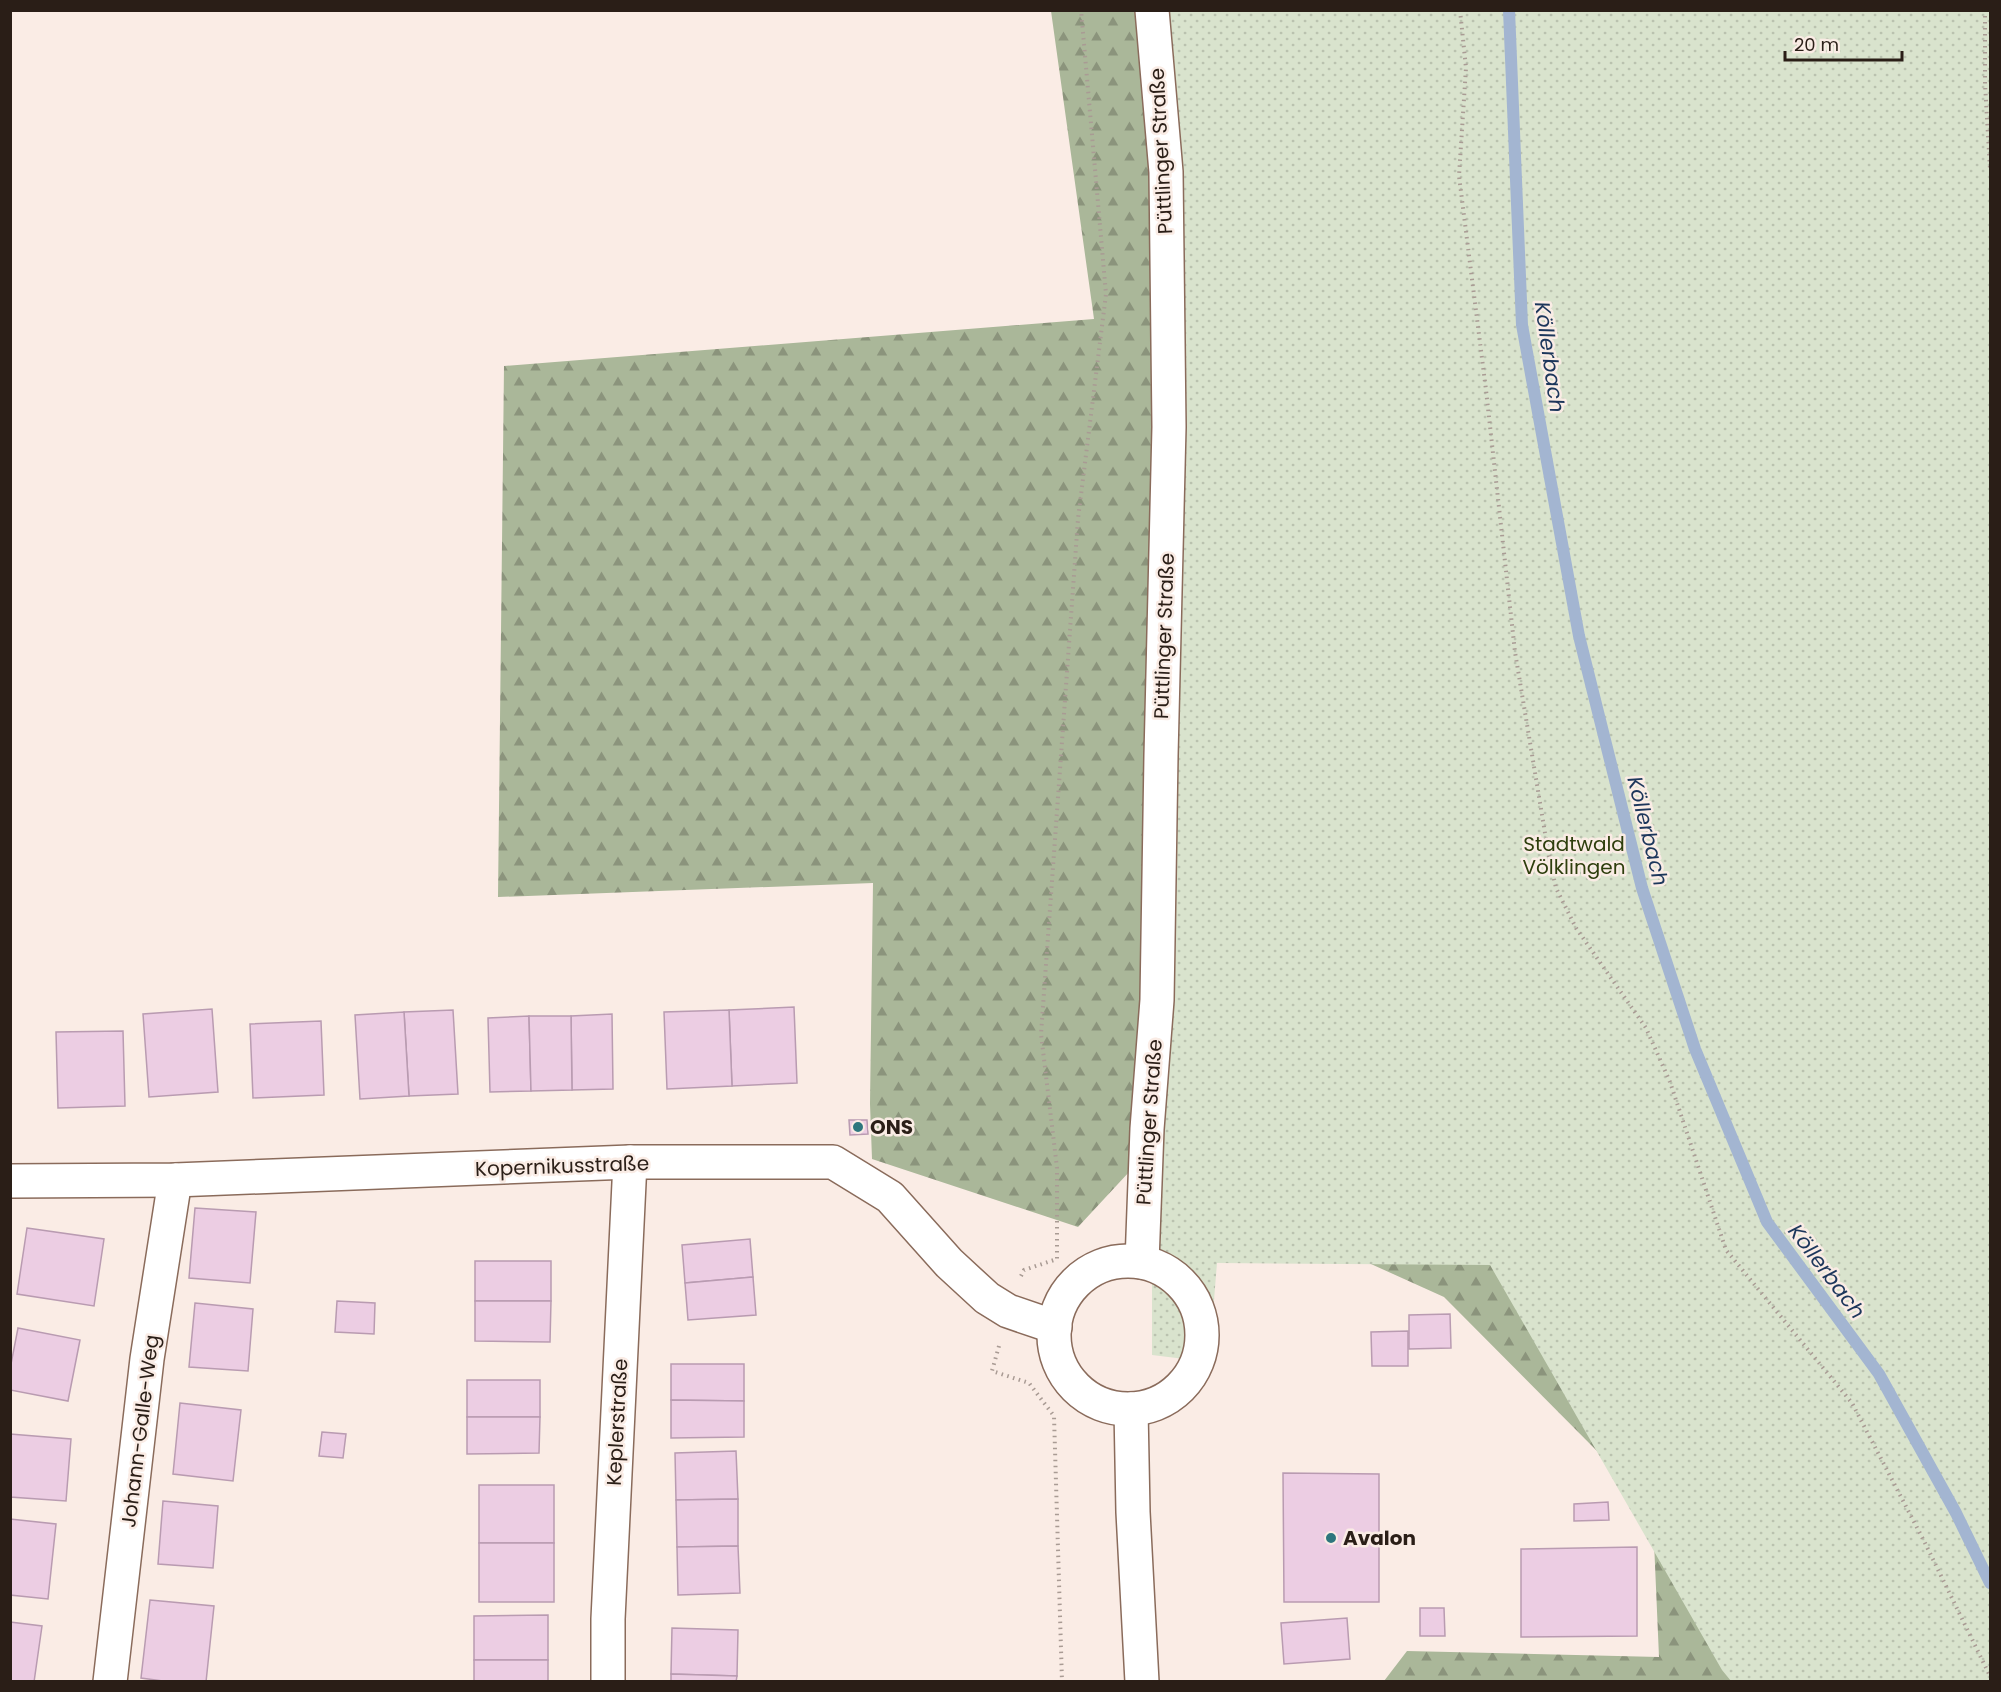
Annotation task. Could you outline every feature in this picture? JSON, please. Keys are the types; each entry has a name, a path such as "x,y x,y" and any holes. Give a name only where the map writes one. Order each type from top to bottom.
{"street":[{"name":"Püttlinger Straße","path":"1142,1262 1147,1129 1157,1000 1169,427 1166,172 1152,10"},
{"name":"Kopernikusstraße","path":"10,1181 175,1180 630,1162 833,1162 890,1197 969,1282 987,1298 1008,1311 1054,1327"},
{"name":"Keplerstraße","path":"608,1682 608,1619 630,1162"},
{"name":"Johann-Galle-Weg","path":"110,1682 147,1359 175,1180"},
{"path":"1117,1262 1142,1262 1164,1270 1183,1285 1197,1305 1202,1328 1201,1352 1192,1374 1176,1392 1155,1404 1131,1409 1106,1406 1083,1394 1066,1376 1056,1353 1054,1327 1061,1304 1074,1284 1094,1269 1117,1262"},
{"path":"1131,1409 1133,1512 1142,1682"}],"path":[{"path":"1062,1682 1054,1416 1029,1383 992,1371 1008,1311 1024,1270 1057,1259 1057,1168 1041,1034 1078,519 1106,294 1081,10"},
{"path":"1460,10 1466,68 1459,176 1486,390 1515,652 1556,888 1576,928 1646,1028 1670,1082 1726,1250 1852,1403 1924,1541 1990,1676"},
{"path":"1985,10 1985,84 1990,169"}],"green space":[{"name":"Stadtwald Völklingen","path":"1051,11 1990,11 1990,1681 1384,1681 1407,1651 1659,1657 1654,1542 1597,1451 1444,1297 1351,1255 1195,1101 1078,1227 872,1159 870,1104 873,883 498,897 504,366 1094,319"},
{"name":"Stadtwald Völklingen","path":"1170,11 1990,11 1990,1681 1731,1681 1722,1670 1490,1265 1217,1263 1209,1362 1152,1355 1172,155"}],"building":[{"path":"794,1007 797,1083 732,1086 729,1010"},
{"path":"212,1009 218,1092 149,1097 143,1014"},
{"path":"453,1010 458,1094 409,1096 404,1012"},
{"path":"729,1010 732,1086 667,1089 664,1012"},
{"path":"404,1012 409,1096 360,1099 355,1015"},
{"path":"612,1014 613,1089 572,1090 571,1016"},
{"path":"529,1016 531,1091 490,1092 488,1018"},
{"path":"529,1016 571,1016 572,1090 531,1091"},
{"path":"321,1021 324,1095 253,1098 250,1024"},
{"path":"123,1031 125,1106 58,1108 56,1032"},
{"name":"ONS","path":"849,1120 867,1120 868,1134 850,1135"},
{"path":"195,1208 256,1212 250,1283 189,1278"},
{"path":"27,1228 104,1239 94,1306 17,1294"},
{"path":"750,1239 753,1277 685,1283 682,1245"},
{"path":"475,1261 551,1261 551,1301 475,1301"},
{"path":"753,1277 756,1315 688,1320 685,1283"},
{"path":"337,1301 375,1303 374,1334 335,1332"},
{"path":"475,1301 551,1301 550,1342 475,1341"},
{"path":"195,1303 253,1309 248,1371 189,1367"},
{"path":"1450,1314 1451,1348 1409,1349 1409,1315"},
{"path":"18,1328 80,1340 68,1401 10,1390 10,1369"},
{"path":"1408,1331 1408,1366 1372,1366 1371,1332"},
{"path":"671,1364 744,1364 744,1401 671,1400"},
{"path":"467,1380 540,1380 540,1417 467,1417"},
{"path":"671,1400 744,1401 744,1437 671,1438"},
{"path":"180,1403 241,1410 233,1481 173,1474"},
{"path":"467,1417 540,1417 539,1453 467,1454"},
{"path":"322,1432 346,1434 343,1458 319,1456"},
{"path":"10,1434 71,1439 66,1501 10,1497"},
{"path":"736,1451 738,1499 676,1500 675,1453"},
{"name":"Avalon","path":"1283,1473 1379,1474 1379,1602 1284,1602"},
{"path":"479,1485 554,1485 554,1543 479,1543"},
{"path":"738,1499 738,1546 677,1547 676,1500"},
{"path":"163,1501 218,1506 213,1568 158,1564"},
{"path":"1608,1502 1609,1520 1574,1521 1574,1504"},
{"path":"10,1519 56,1524 48,1599 10,1595"},
{"path":"479,1543 554,1543 554,1602 479,1602"},
{"path":"738,1546 740,1593 678,1595 677,1547"},
{"path":"1637,1547 1637,1636 1521,1637 1521,1549"},
{"path":"150,1600 214,1606 206,1682 170,1682 141,1678"},
{"path":"1420,1608 1444,1608 1445,1636 1420,1636"},
{"path":"548,1615 548,1660 474,1660 474,1616"},
{"path":"1347,1618 1350,1659 1284,1664 1281,1623"},
{"path":"10,1622 42,1626 34,1682 10,1682"},
{"path":"672,1628 738,1630 737,1676 671,1674"},
{"path":"474,1660 548,1660 548,1682 474,1682"},
{"path":"671,1674 737,1676 736,1682 671,1682"}],"waterway":[{"name":"Köllerbach","path":"1509,10 1522,325 1579,636 1642,888 1695,1049 1767,1222 1879,1374 1956,1513 1990,1583"}],"place":[{"name":"ONS","path":"858,1127"},
{"name":"Avalon","path":"1331,1538"}]}
